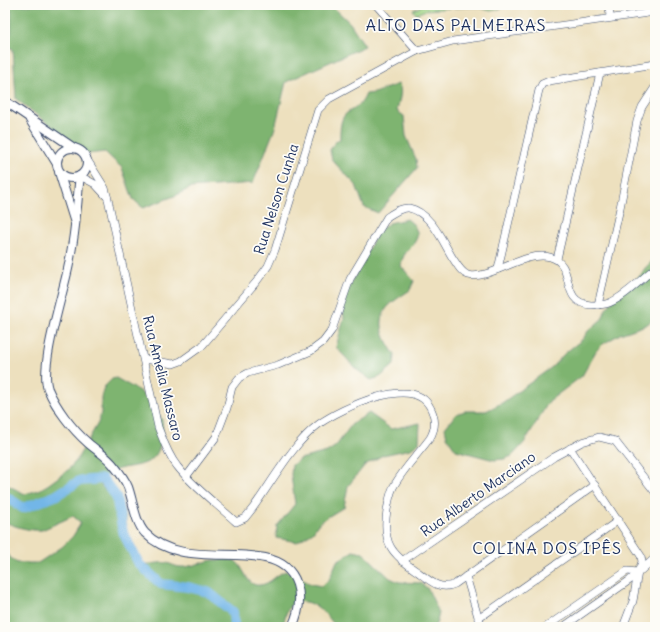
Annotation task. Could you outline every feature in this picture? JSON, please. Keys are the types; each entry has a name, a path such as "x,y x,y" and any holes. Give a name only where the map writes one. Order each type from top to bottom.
{"street":[{"path":"376,5 417,51 454,41 653,12 654,5"},
{"path":"609,5 610,18"},
{"name":"Rua Nelson Cunha","path":"144,359 173,364 181,361 202,346 268,266 275,250 318,110 329,99 417,51"},
{"path":"498,269 539,90 542,84 549,81 655,64"},
{"path":"557,259 600,73"},
{"path":"598,305 620,208 637,121 642,108 654,91"},
{"path":"5,101 80,151 85,156 87,166 80,176 75,223 68,266 47,358 46,376 48,388 60,410 88,443 108,457 118,470 127,486 144,532 159,544 193,553 265,558 286,567 293,575 299,589 300,606 292,627"},
{"path":"28,116 62,174 68,178 80,176 95,184 108,198"},
{"path":"74,148 67,149 61,153 58,166 75,223"},
{"name":"Rua Amelia Massaro","path":"85,156 105,188 108,198 158,427 166,449 176,466 186,477 236,522 245,518 306,435 319,424 345,409 376,396 411,394 423,398 432,410 435,421 434,431 394,485 389,498 386,521 386,535 390,547 402,561"},
{"path":"186,477 216,437 228,408 232,387 239,378 248,373 278,365 298,357 311,351 323,342 332,330 350,279 386,217 396,211 408,208 420,213 431,223 458,266 467,275 476,276 530,257 548,256 557,259 564,268 569,290 576,299 584,304 608,304 619,298 655,268"},
{"name":"Rua Alberto Marciano","path":"402,561 570,448 599,436 615,441 655,492"},
{"path":"570,448 619,520 641,556 642,562 638,572 633,601 623,627"},
{"path":"402,561 438,586 447,587 466,576 595,485"},
{"path":"478,619 619,520"},
{"path":"563,627 630,580 655,558"},
{"path":"546,627 627,571 638,572"},
{"path":"466,576 481,627"}],"green space":[{"path":"5,5 331,5 350,23 365,46 286,82 275,128 253,183 190,188 177,195 143,208 133,199 122,168 105,152 88,154 16,99 13,49 5,46 5,39 11,34 11,10 5,13"},
{"path":"419,5 513,5 491,11 477,7 451,8 426,10 416,14 413,10 420,7"},
{"path":"398,84 401,93 397,111 404,116 406,136 416,159 417,168 378,213 364,207 356,185 332,160 330,150 336,141 340,139 342,119 362,102 366,94 374,93"},
{"path":"407,219 414,225 418,234 414,243 406,252 401,266 414,281 410,290 391,304 383,315 383,333 388,345 395,355 394,365 380,377 371,380 356,369 336,347 344,318 343,308 348,289 378,231 389,223"},
{"path":"655,258 655,283 653,286 655,290 654,319 646,325 620,334 603,344 596,351 582,376 549,401 524,443 512,456 494,460 456,450 447,437 445,428 456,414 465,411 486,411 502,403 552,367 565,353 583,339 588,331 602,319 606,309 617,295 640,276 645,268"},
{"path":"116,378 141,392 162,419 163,430 161,441 157,453 151,460 142,464 114,471 106,475 100,484 121,505 123,509 126,520 126,543 130,554 135,559 143,564 167,563 177,567 184,567 214,560 230,560 235,561 238,564 249,580 255,585 267,583 279,574 286,571 311,584 321,586 329,580 337,561 353,551 363,553 390,578 399,582 421,583 428,589 439,613 434,627 336,627 315,605 297,602 294,603 287,611 282,627 5,627 5,553 17,563 38,563 62,547 73,536 81,523 73,516 42,530 33,530 14,526 5,522 5,484 25,494 39,490 68,470 76,461 98,423 101,413 101,397 104,387 112,379"},
{"path":"369,413 391,429 420,423 419,443 411,449 383,455 365,465 348,486 344,507 318,524 313,532 297,542 276,538 277,526 295,504 291,475 292,465 300,459 327,452 336,446 352,424"}],"waterway":[{"path":"5,496 23,508 55,496 79,481 103,479 116,496 123,532 139,564 161,584 188,587 208,592 233,612 234,627"}],"district":[{"name":"ALTO DAS PALMEIRAS","path":"456,25"},
{"name":"COLINA DOS IPÊS","path":"547,548"}]}
